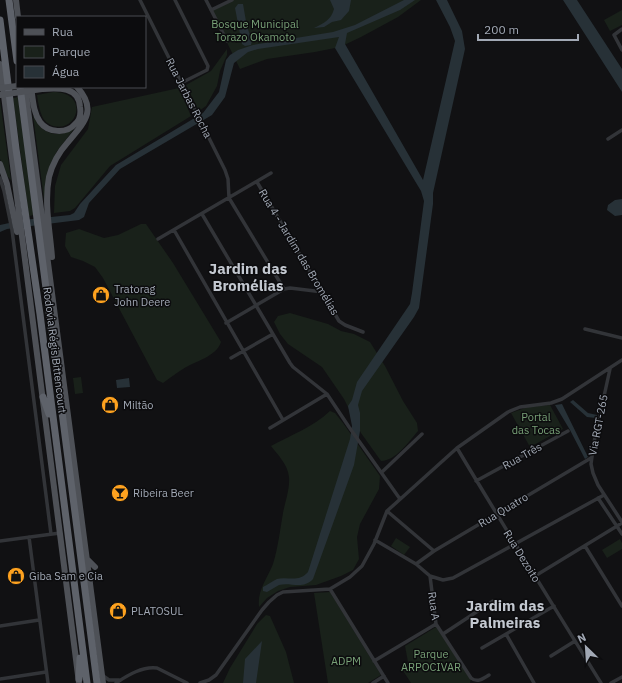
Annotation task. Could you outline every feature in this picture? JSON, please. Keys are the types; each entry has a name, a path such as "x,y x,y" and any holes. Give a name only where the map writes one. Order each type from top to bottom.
{"highway":[{"path":"9,0 16,53"},
{"name":"Rodovia Régis Bittencourt","path":"0,20 87,683"},
{"name":"Rodovia Régis Bittencourt","path":"20,88 44,225 65,431 97,683"},
{"path":"65,431 66,395"},
{"path":"43,397 53,424"},
{"path":"79,623 79,681"}],"main road":[{"path":"16,0 18,16"},
{"path":"0,64 14,215 28,291 43,397 79,681"},
{"path":"0,88 16,86"},
{"path":"25,88 103,683"},
{"path":"0,95 42,89 59,88 71,91 75,94 80,104 81,111 75,125 59,131 46,128 41,124 35,112 31,91"},
{"path":"42,211 52,168 67,143 84,124 87,116 86,100 78,88"},
{"path":"0,164 7,184 14,215"},
{"path":"87,559 95,567"},
{"path":"94,611 99,603"}],"street":[{"name":"Rua Jarbas Rocha","path":"140,0 226,173 229,198"},
{"path":"175,0 207,62 208,68 207,70 181,82"},
{"path":"206,0 227,42"},
{"path":"211,10 232,0"},
{"path":"622,29 615,34 615,38 622,50"},
{"path":"608,139 622,130"},
{"path":"158,239 271,173"},
{"path":"0,178 14,215"},
{"name":"Rua 4 - Jardim das Bromélias","path":"257,182 341,323 363,332"},
{"path":"229,198 284,289"},
{"path":"202,214 293,367 327,394 400,499"},
{"path":"16,229 23,312 51,534"},
{"path":"174,230 226,324 282,420"},
{"path":"226,324 284,289 290,288 323,292"},
{"path":"585,329 622,338"},
{"path":"231,358 273,334"},
{"path":"200,683 216,676 262,610 277,595 290,591 330,589 359,569 376,540 387,511 457,448 508,412 520,407 551,403 562,399 622,360"},
{"name":"Via RGT-265","path":"610,369 591,458 593,473 604,495 622,522"},
{"path":"270,428 327,394"},
{"name":"Rua Três","path":"476,481 568,431"},
{"path":"382,472 422,434"},
{"name":"Rua Dezoito","path":"457,448 514,544 601,683"},
{"name":"Rua Quatro","path":"416,564 434,551 591,458"},
{"path":"376,540 416,564 430,576 446,580 453,578 604,495"},
{"path":"598,498 622,534"},
{"path":"387,511 434,551"},
{"path":"535,576 622,522"},
{"path":"0,541 60,533"},
{"path":"29,537 48,683"},
{"path":"585,546 622,606"},
{"name":"Rua A","path":"430,576 436,624 471,678 478,680 489,675"},
{"path":"330,589 388,683"},
{"path":"442,634 493,601"},
{"path":"482,648 554,606"},
{"path":"0,626 39,620"},
{"path":"374,661 436,624"},
{"path":"506,634 534,683"},
{"path":"551,656 576,641"},
{"path":"116,683 142,669 153,667 187,683"},
{"path":"0,679 46,672"},
{"path":"102,675 109,680 121,680"},
{"path":"373,683 384,676"},
{"path":"611,683 622,676"}],"green space":[{"name":"Bosque Municipal Torazo Okamoto","path":"231,0 421,0 398,17 340,47 267,59 240,69 211,10"},
{"path":"622,10 622,25 610,31 604,20"},
{"path":"227,49 227,55 220,71 217,86 206,106 199,111 186,85 211,71"},
{"path":"179,88 191,116 110,166 75,208 70,211 54,213 55,186 61,165 88,129 92,107"},
{"path":"53,92 65,94 72,98 76,105 74,118 69,124 62,127 53,126 46,122 39,108 37,95"},
{"path":"18,97 34,215 29,216 13,98"},
{"path":"0,100 11,180 8,177 0,159"},
{"path":"33,115 40,127 50,133 61,134 74,129 57,151 51,163 45,207"},
{"path":"141,224 146,224 173,263 221,342 215,351 210,355 188,366 163,383 157,380 103,278 95,267 71,257 65,246 66,233 79,229 104,238 118,235"},
{"path":"290,313 328,324 341,331 354,334 370,342 417,423 418,431 392,458 381,461 361,433 344,399 322,367 288,344 280,334 274,322 278,316"},
{"path":"81,377 83,393 75,394 73,378"},
{"name":"Portal das Tocas","path":"550,405 563,429 530,447 511,413 528,407"},
{"path":"330,411 335,413 343,423 380,476 379,489 360,524 357,537 359,559 353,570 341,576 316,585 290,587 278,591 267,598 259,607 261,590 273,564 276,552 289,482 285,464 271,446 309,426"},
{"path":"396,538 410,547 404,555 391,546"},
{"path":"620,539 622,549 607,558 602,550"},
{"name":"ADPM","path":"330,592 381,675 368,683 328,683 314,593"},
{"path":"266,615 270,616 286,652 294,683 223,683 230,668 257,624"},
{"name":"Parque ARPOCIVAR","path":"436,627 471,679 470,683 411,683 402,669 408,662 405,646"}],"water":[{"path":"330,0 351,0 349,11 341,20 332,22 324,27 314,28 324,23 331,16 334,9"},
{"path":"404,0 415,0 400,10 347,33 345,44 423,180 455,41 450,27 436,0 447,0 462,31 465,49 433,193 433,204 419,308 362,391 358,405 360,413 360,431 354,465 313,579 301,585 279,585 267,592 263,591 263,587 277,579 297,578 308,572 350,439 352,426 348,406 352,400 357,382 410,304 424,201 421,191 335,48 339,37 258,49 248,52 234,63 225,97 212,115 120,169 89,203 84,217 79,220 7,229 0,232 0,225 23,220 70,215 74,213 80,204 116,165 203,113 219,92 226,60 230,55 238,50 253,45 333,32 355,25"},
{"path":"563,0 577,0 622,69 622,92"},
{"path":"238,4 243,4 247,27 252,40 251,45 245,46 242,44 235,8"},
{"path":"622,199 622,215 615,216 607,210 608,205 615,200"},
{"path":"129,378 130,387 117,388 116,380"},
{"path":"573,400 588,413 597,415 596,418 587,417 570,402"},
{"path":"562,404 588,457 585,459 555,405"},
{"path":"262,641 256,683 243,683 245,659"}],"place":[{"name":"Tratorag John Deere","path":"101,295"},
{"name":"Miltão","path":"110,405"},
{"name":"Ribeira Beer","path":"120,493"},
{"name":"Giba Sam e Cia","path":"16,576"},
{"name":"PLATOSUL","path":"118,611"}],"district":[{"name":"Jardim das Bromélias","path":"248,278"},
{"name":"Jardim das Palmeiras","path":"505,614"}]}
